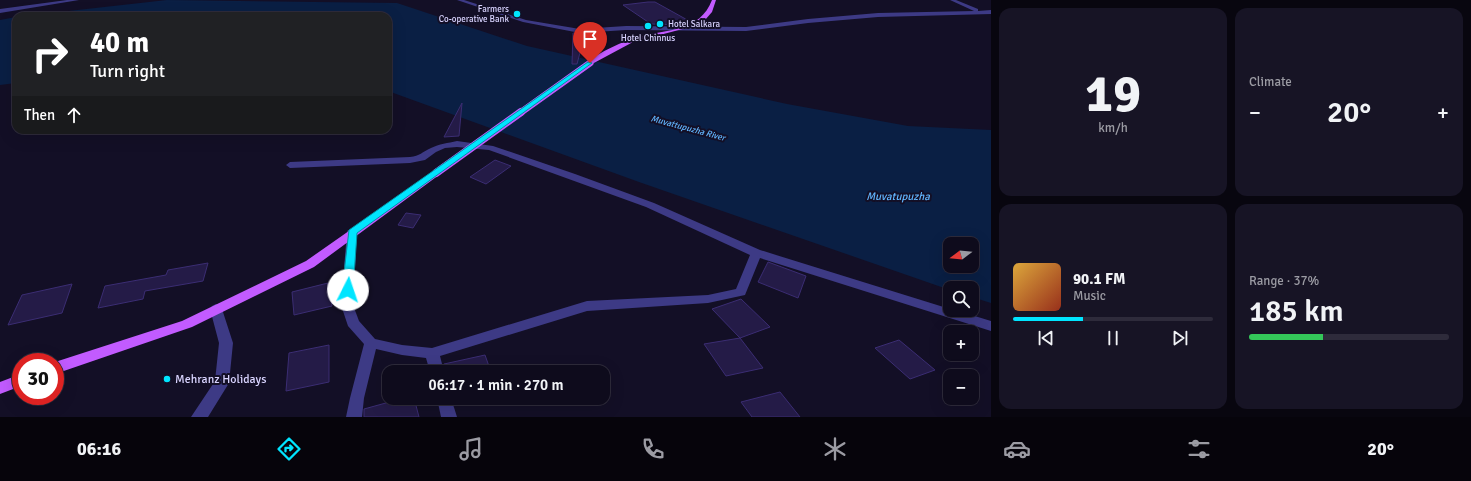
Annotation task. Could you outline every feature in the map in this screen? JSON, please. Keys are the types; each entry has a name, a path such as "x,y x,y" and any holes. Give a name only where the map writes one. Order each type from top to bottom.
{"main road":[{"path":"64,365 187,324 310,264 352,232 436,174 590,63 631,41 685,28 706,18 714,0"},
{"path":"0,388 12,383"}],"street":[{"path":"0,11 76,0"},
{"path":"459,0 525,21 580,31 626,28 746,29 878,15 991,12"},
{"path":"952,0 981,12"},
{"path":"290,165 410,160 422,158 433,150 443,146 457,144 490,148 650,205 756,253 991,326"},
{"path":"352,232 347,305 353,323 371,343 402,350 432,352 587,306 708,299 741,292 756,253"},
{"path":"199,417 222,383 226,344 216,309"},
{"path":"354,417 357,398 371,343"},
{"path":"432,352 435,365"},
{"path":"446,405 449,417"}],"water":[{"name":"Muvatupuzha","path":"167,0 397,3 527,46 787,104 908,126 991,130 991,303 979,299 979,281 943,281 943,288 639,182 392,92 392,12 60,12"},
{"path":"12,18 12,84 0,85 0,20"}],"building":[{"path":"655,2 691,22 684,25 651,24 623,5"},
{"path":"573,33 585,34 577,64 572,64"},
{"path":"462,103 459,136 444,137"},
{"path":"495,160 511,166 486,184 470,177"},
{"path":"406,213 421,215 413,228 398,225"},
{"path":"768,262 806,276 798,298 758,282"},
{"path":"208,263 203,281 145,291 143,299 98,308 105,286 166,275 168,270"},
{"path":"328,283 332,306 294,315 292,292"},
{"path":"72,284 62,313 8,325 22,295"},
{"path":"741,299 770,327 740,338 712,309"},
{"path":"740,338 763,368 726,376 704,344"},
{"path":"899,340 935,370 910,379 875,348"},
{"path":"329,345 329,382 286,391 289,353"},
{"path":"485,355 489,365 444,365"},
{"path":"780,392 800,417 752,417 741,402"},
{"path":"382,404 416,405 419,417 364,417 364,409"}],"place":[{"name":"Farmers Co-operative Bank","path":"517,14"},
{"name":"Hotel Salkara","path":"660,24"},
{"name":"Hotel Chinnus","path":"648,26"},
{"name":"Mehranz Holidays","path":"167,379"}],"route":[{"path":"348,290 352,232 436,174 590,63"}],"water label":[{"name":"Muvattupuzha River","path":"688,128"}]}
